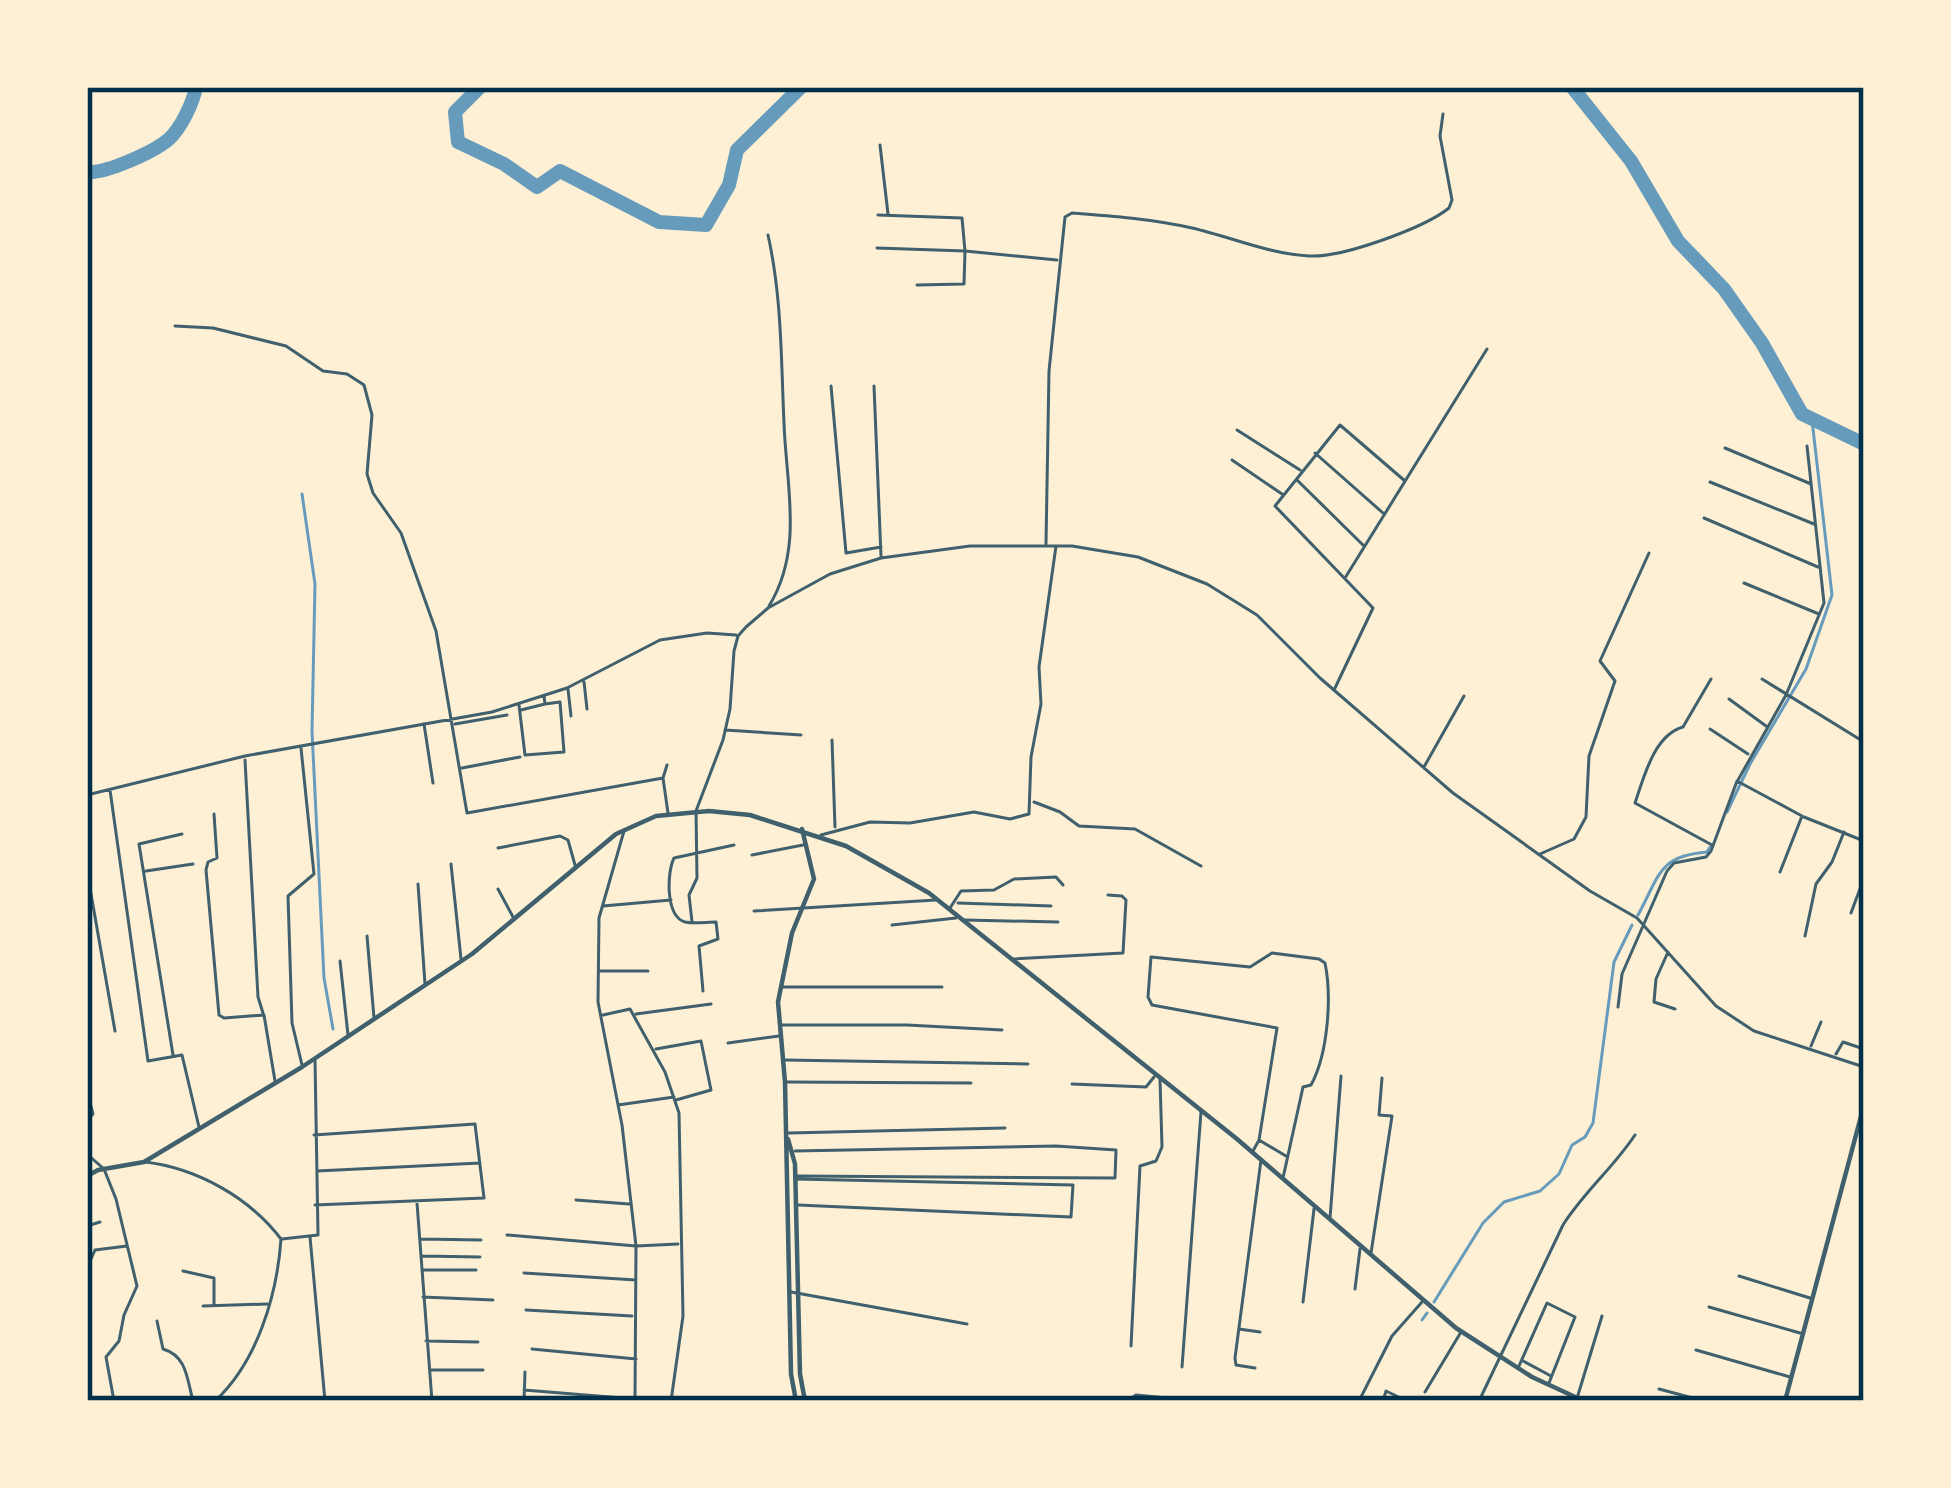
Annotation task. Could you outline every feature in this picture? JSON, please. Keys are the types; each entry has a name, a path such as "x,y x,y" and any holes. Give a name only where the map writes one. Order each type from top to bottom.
{"street":[{"path":"1046,545 1049,371 1062,223 1072,213 1159,221 1316,256 1444,213 1451,204 1440,136 1443,114"},
{"path":"880,145 888,216"},
{"path":"878,215 962,218 964,284 917,285"},
{"path":"768,235 778,280 793,528 783,577 768,608"},
{"path":"877,248 1059,260"},
{"path":"175,326 213,328 286,346 323,371 347,374 364,385 372,415 367,474 401,533 436,632 467,813 663,778"},
{"path":"1344,579 1487,349"},
{"path":"830,386 846,553 880,547"},
{"path":"874,386 881,558"},
{"path":"1334,689 1373,608 1275,506 1340,425 1405,481"},
{"path":"1237,430 1302,471"},
{"path":"1618,1006 1622,974 1667,871 1674,863 1706,857 1713,846 1737,781 1786,695 1824,603 1807,446"},
{"path":"1724,448 1811,484"},
{"path":"1315,453 1384,514"},
{"path":"1232,460 1283,495"},
{"path":"1296,479 1364,546"},
{"path":"1710,482 1815,525"},
{"path":"1704,518 1820,568"},
{"path":"692,922 689,897 697,880 696,811 725,730 738,636 768,608 830,574 881,558 970,545 1056,546 1138,557 1208,584 1256,615 1424,767 1539,854 1642,923 1716,1006 1754,1031 1864,1067"},
{"path":"819,835 870,822 910,823 974,812 1023,818 1029,814 1031,757 1041,699 1039,667 1056,546"},
{"path":"1539,854 1574,839 1586,817 1588,756 1615,681 1600,661 1649,553"},
{"path":"1744,583 1819,614"},
{"path":"519,707 660,640 728,632 738,636"},
{"path":"1711,679 1683,727 1671,730 1657,746 1635,803 1713,846"},
{"path":"1762,679 1864,742"},
{"path":"584,680 587,709"},
{"path":"567,688 571,716"},
{"path":"543,695 545,704"},
{"path":"1424,767 1465,696"},
{"path":"1729,699 1767,728"},
{"path":"87,795 245,757 452,717 519,707 560,702 564,752 525,755 519,707"},
{"path":"454,725 507,715"},
{"path":"424,722 433,783"},
{"path":"1710,729 1749,755"},
{"path":"725,730 801,735"},
{"path":"832,740 836,829"},
{"path":"301,747 314,874 287,896 292,1023 302,1067"},
{"path":"245,757 258,998 275,1083"},
{"path":"460,768 520,757"},
{"path":"667,766 663,778 668,815"},
{"path":"1737,781 1802,816 1864,841"},
{"path":"110,789 148,1060 182,1055 200,1128"},
{"path":"1031,800 1060,812 1076,826 1135,829 1201,866"},
{"path":"144,1162 302,1067 462,961 625,829 696,811 750,815 846,846 938,900 1261,1159 1423,1301 1499,1358 1581,1400 1601,1316"},
{"path":"214,814 217,858 208,862 206,870 219,1015 263,1015"},
{"path":"1780,872 1802,816"},
{"path":"524,1390 635,1400 636,1246 598,971 601,906 625,829"},
{"path":"796,1401 791,1374 780,987 792,933 814,879 802,829"},
{"path":"1805,936 1816,884 1832,862 1844,832"},
{"path":"173,1057 140,844 182,834"},
{"path":"498,848 560,836 568,840 576,867"},
{"path":"703,991 699,946 718,937 714,921 680,920 671,900 672,860 734,844"},
{"path":"752,855 806,844"},
{"path":"144,871 193,864"},
{"path":"452,864 462,961"},
{"path":"87,871 115,1031"},
{"path":"949,909 962,891 994,890 1013,879 1057,877 1064,885"},
{"path":"1851,913 1864,878"},
{"path":"418,884 425,985"},
{"path":"498,889 514,918"},
{"path":"1011,959 1123,953 1126,900 1108,895"},
{"path":"601,906 671,900"},
{"path":"754,911 938,900"},
{"path":"956,903 1051,906"},
{"path":"892,925 961,919 1058,922"},
{"path":"367,936 375,1019"},
{"path":"1670,951 1656,979 1654,1002 1675,1009"},
{"path":"1252,1152 1259,1140 1276,1028 1152,1005 1148,997 1151,957 1250,967 1272,953 1325,963 1324,1038 1318,1073 1303,1087 1283,1178"},
{"path":"340,961 348,1037"},
{"path":"598,971 648,971"},
{"path":"780,987 941,987"},
{"path":"634,1014 711,1004"},
{"path":"601,1016 631,1009 676,1099 683,1316 671,1401"},
{"path":"1810,1048 1821,1022"},
{"path":"780,1025 908,1024 1002,1030"},
{"path":"728,1043 781,1036"},
{"path":"619,1105 711,1090 701,1041 654,1049"},
{"path":"1835,1056 1843,1042 1864,1049"},
{"path":"280,1239 318,1235 315,1058"},
{"path":"783,1060 1028,1064"},
{"path":"1330,1220 1341,1076"},
{"path":"1072,1084 1146,1088 1158,1077"},
{"path":"1131,1346 1141,1166 1156,1161 1162,1147 1158,1077"},
{"path":"1371,1255 1392,1116 1379,1115 1382,1078"},
{"path":"785,1082 971,1083"},
{"path":"87,1091 93,1114 87,1121"},
{"path":"1785,1401 1864,1105"},
{"path":"1182,1367 1201,1112"},
{"path":"314,1136 475,1124 484,1198 315,1205"},
{"path":"787,1133 1005,1128"},
{"path":"787,1133 795,1177 800,1373 805,1401"},
{"path":"1479,1401 1563,1225 1635,1135"},
{"path":"1259,1140 1287,1156"},
{"path":"791,1151 1056,1146 1116,1150 1117,1154 1115,1178 795,1177"},
{"path":"87,1154 104,1169 129,1246 136,1292 119,1341 106,1357 114,1401"},
{"path":"1256,1369 1236,1365 1261,1159"},
{"path":"87,1176 144,1162 173,1166 252,1206 280,1239"},
{"path":"315,1172 480,1163"},
{"path":"795,1177 1073,1185 1070,1217 796,1205"},
{"path":"576,1200 631,1204"},
{"path":"417,1201 432,1401"},
{"path":"1304,1302 1315,1206"},
{"path":"87,1226 100,1222"},
{"path":"507,1235 636,1246 680,1244"},
{"path":"310,1236 325,1401"},
{"path":"215,1401 245,1369 267,1304 280,1239"},
{"path":"419,1239 481,1240"},
{"path":"87,1268 95,1250 129,1246"},
{"path":"1355,1289 1360,1246"},
{"path":"420,1256 480,1257"},
{"path":"421,1270 476,1270"},
{"path":"182,1271 214,1278 214,1306"},
{"path":"524,1273 636,1280"},
{"path":"1739,1276 1812,1298"},
{"path":"789,1292 967,1324"},
{"path":"423,1297 493,1300"},
{"path":"1359,1401 1392,1336 1423,1301"},
{"path":"203,1306 267,1304"},
{"path":"1518,1368 1547,1304 1575,1317 1548,1384"},
{"path":"1709,1307 1802,1334"},
{"path":"526,1310 635,1316"},
{"path":"157,1321 164,1349 178,1354 183,1362 194,1401"},
{"path":"1239,1329 1260,1332"},
{"path":"1425,1392 1461,1332"},
{"path":"426,1341 478,1342"},
{"path":"532,1349 635,1359"},
{"path":"1696,1350 1790,1377"},
{"path":"1522,1360 1551,1376"},
{"path":"429,1370 483,1370"},
{"path":"524,1372 524,1401"},
{"path":"1659,1389 1704,1401"},
{"path":"1383,1401 1386,1390 1407,1401"},
{"path":"1127,1401 1136,1395 1199,1401"},
{"path":"454,1399 486,1401"}],"waterway":[{"path":"87,172 129,161 169,139 186,115 196,87"},
{"path":"480,87 455,112 458,142 504,164 537,187 560,171 659,222 706,225 729,185 737,150 801,87"},
{"path":"1572,87 1631,161 1678,241 1724,289 1762,343 1802,414 1864,444"},
{"path":"1727,812 1806,669 1832,595 1812,420"},
{"path":"302,494 315,584 312,731 324,978 333,1029"},
{"path":"1638,915 1669,863 1710,847"},
{"path":"1434,1302 1483,1223 1504,1202 1540,1191 1559,1174 1572,1145 1585,1137 1593,1123 1614,962 1632,925"},
{"path":"1422,1320 1427,1313"}]}
